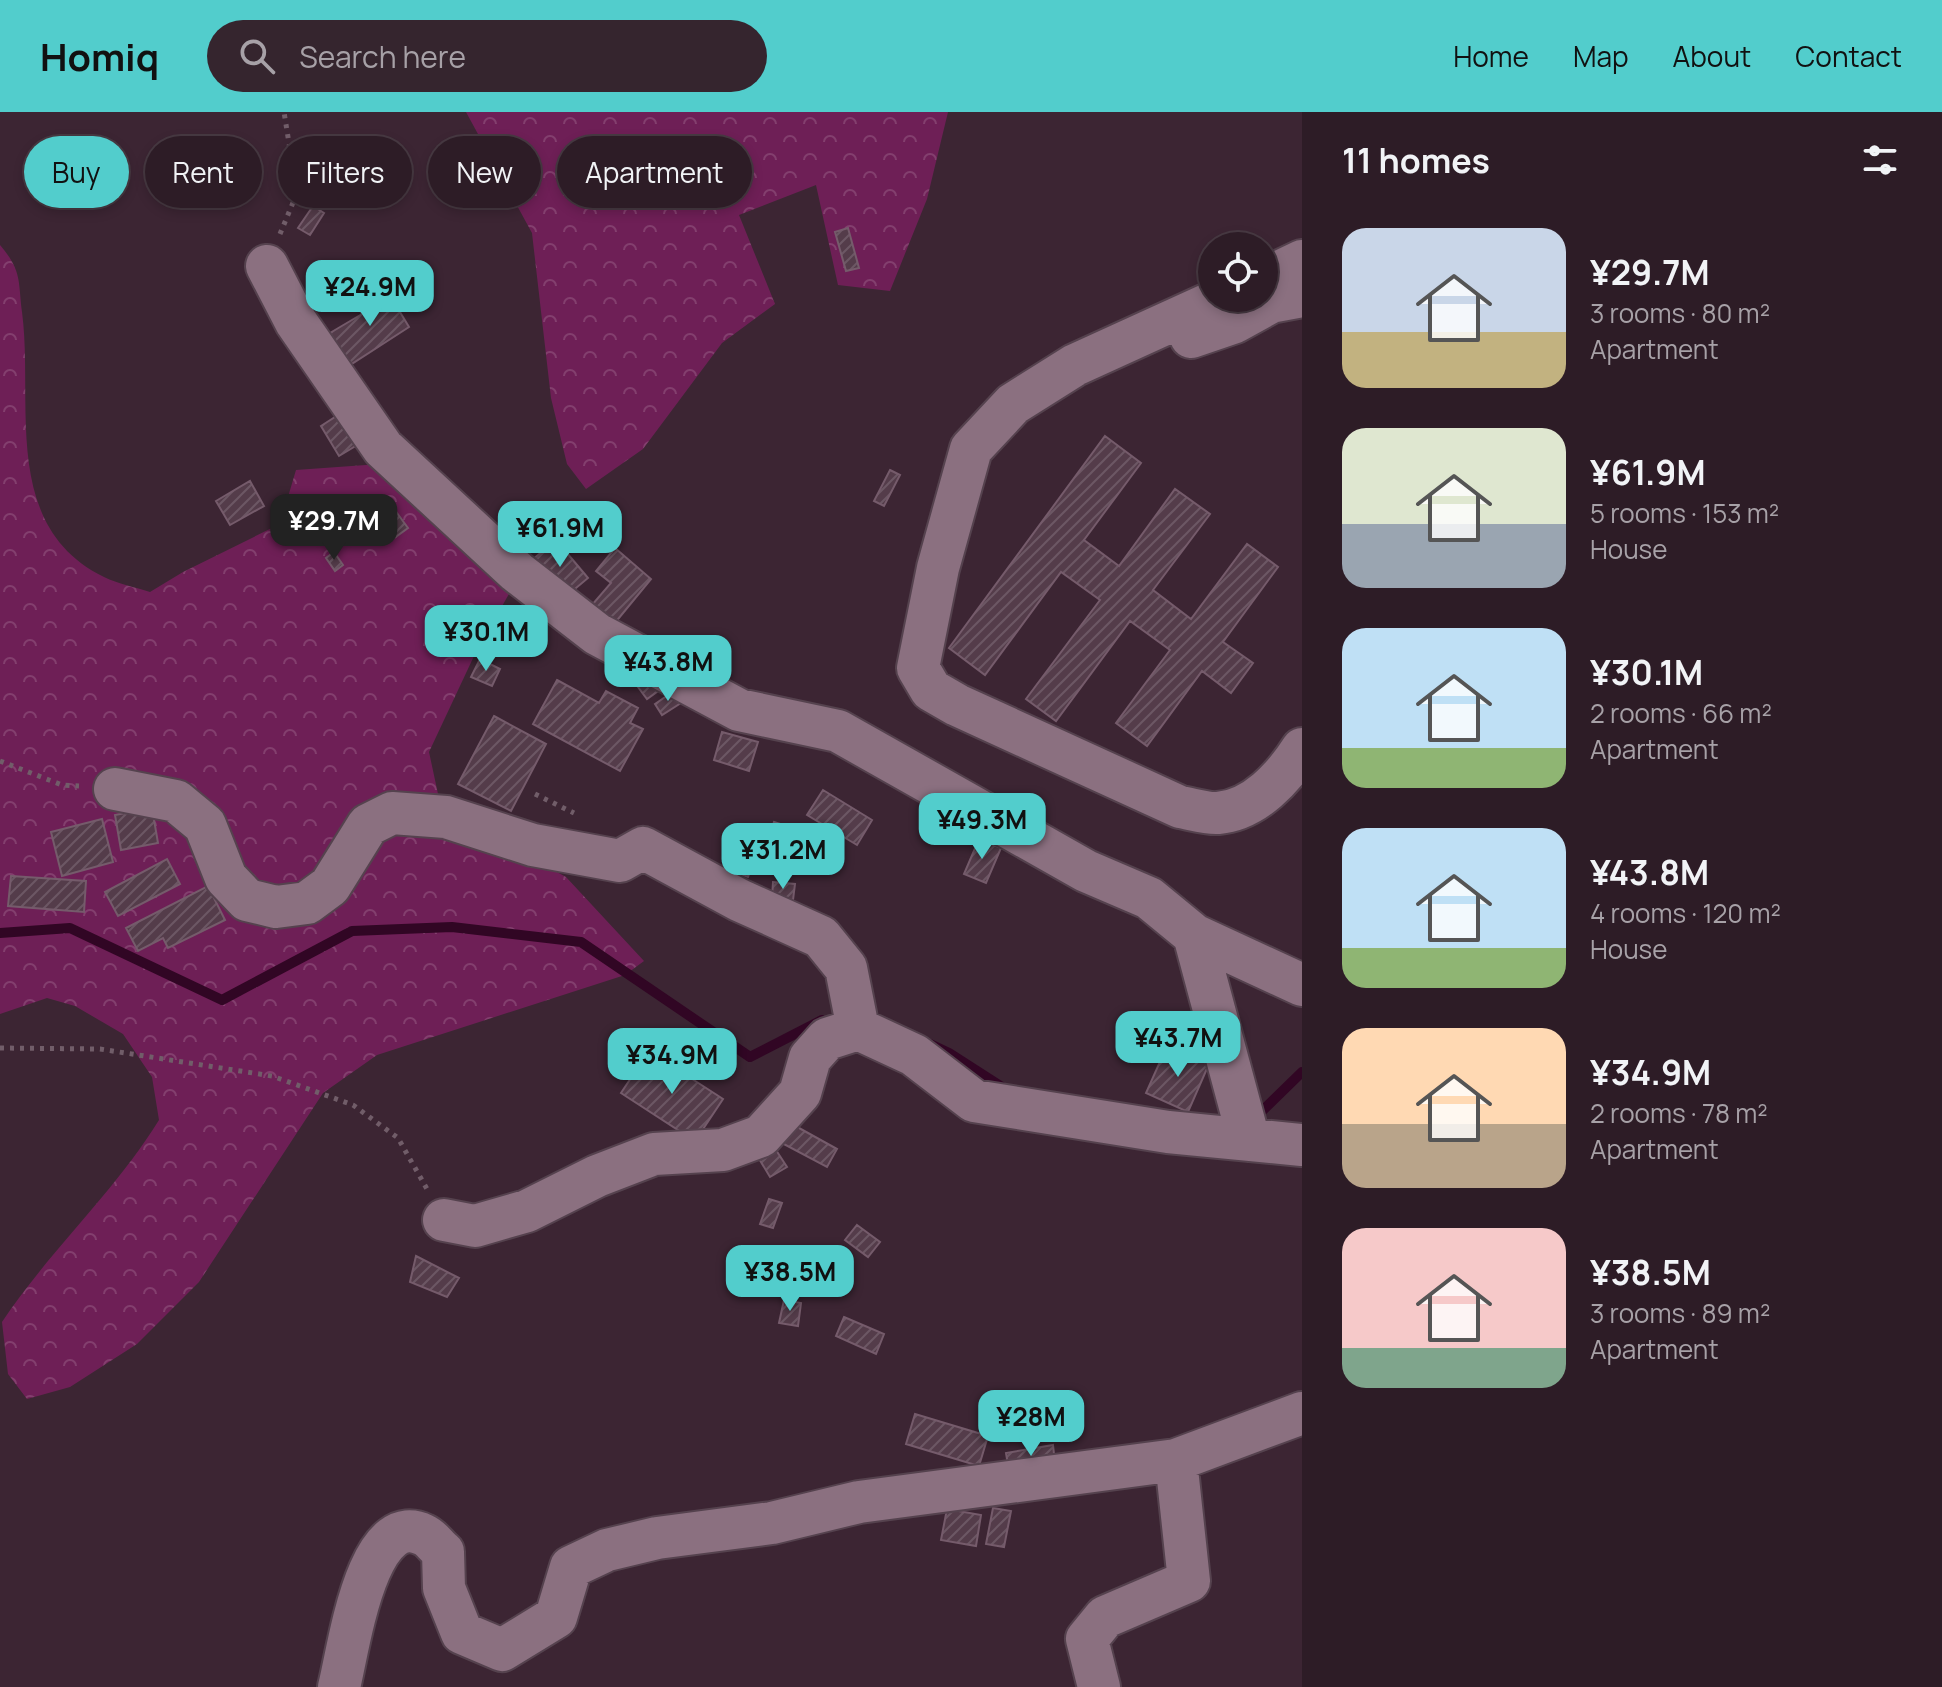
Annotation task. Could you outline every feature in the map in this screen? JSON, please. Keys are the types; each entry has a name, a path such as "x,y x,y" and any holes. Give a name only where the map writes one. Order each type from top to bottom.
{"street":[{"path":"1278,272 1302,261"},
{"path":"267,266 296,322 383,448 517,572 597,634 739,710 838,731 1086,871 1149,898 1194,935 1302,985"},
{"path":"1112,348 1129,352 1170,345 1235,322 1271,302 1302,296"},
{"path":"1198,309 1075,365 1013,404 971,449 938,568 918,668 931,690 957,705 1180,807 1219,813 1256,800 1286,774 1302,749"},
{"path":"115,789 176,801 205,825 226,878 247,900 276,907 307,903 330,886 368,825 392,813 446,817 533,845 620,861 643,848 739,900 821,937 846,968 858,1029"},
{"path":"1194,935 1249,1140"},
{"path":"444,1220 475,1226 527,1211 597,1176 654,1154 723,1150 761,1136 800,1093 810,1058 827,1039 858,1029 914,1055 974,1101 1168,1132 1302,1145"},
{"path":"339,1687 357,1609 374,1558 385,1542 405,1532 424,1535 443,1552 444,1588 462,1633 502,1650 556,1617 571,1567 607,1550 657,1538 772,1523 859,1502 1176,1460 1302,1413"},
{"path":"1099,1687 1087,1639 1105,1617 1189,1581 1176,1460"}],"path":[{"path":"267,266 297,193 284,112"},
{"path":"0,761 62,785 115,789"},
{"path":"0,1048 100,1049 196,1062 272,1076 353,1105 398,1138 444,1220"}],"green space":[{"path":"466,112 948,112 927,199 890,291 838,285 816,185 739,215 775,304 722,343 643,449 586,489 567,464 551,398 532,233 518,208 541,208 541,136 479,136"},
{"path":"0,245 16,269 19,284 25,348 28,460 36,495 49,527 71,555 104,577 150,592 183,572 280,524 296,470 408,462 510,592 474,656 429,752 441,808 566,877 644,961 625,975 377,1055 323,1093 199,1282 137,1344 70,1387 27,1399 8,1374 2,1322 40,1270 122,1172 159,1120 152,1077 123,1034 75,1006 47,998 0,1014"}],"building":[{"path":"312,208 324,213 310,235 298,228"},
{"path":"848,228 859,268 846,271 835,232"},
{"path":"408,272 417,285 406,293 397,280"},
{"path":"386,289 409,327 350,365 330,333 362,314 358,307"},
{"path":"346,410 364,441 339,456 321,426"},
{"path":"1105,436 1141,463 1084,540 1119,566 1175,489 1210,514 1153,590 1191,619 1247,544 1278,567 1223,642 1253,663 1231,693 1202,671 1147,746 1116,723 1170,650 1130,621 1056,721 1026,699 1100,600 1061,572 985,675 949,648"},
{"path":"890,470 900,475 884,506 874,501"},
{"path":"250,481 264,506 230,525 216,501"},
{"path":"397,513 408,528 390,541 379,526"},
{"path":"556,540 588,578 564,598 532,560"},
{"path":"615,548 651,579 614,624 592,605 611,583 596,571"},
{"path":"334,552 343,565 335,571 326,558"},
{"path":"480,659 500,669 492,686 471,677"},
{"path":"653,677 661,689 647,699 638,687"},
{"path":"557,680 599,703 606,691 638,708 630,723 643,729 620,771 533,724"},
{"path":"674,691 681,703 662,715 655,704"},
{"path":"494,716 546,744 511,811 458,784"},
{"path":"722,732 758,742 749,771 714,760"},
{"path":"823,790 872,820 857,845 807,815"},
{"path":"152,808 158,843 121,850 115,815"},
{"path":"102,819 113,862 62,876 51,832"},
{"path":"774,822 799,830 792,852 767,844"},
{"path":"743,825 764,833 748,877 728,869"},
{"path":"979,839 1001,848 986,883 964,874"},
{"path":"167,859 180,884 118,916 105,892"},
{"path":"11,876 86,881 84,912 8,906"},
{"path":"773,882 795,884 793,900 772,899"},
{"path":"208,886 225,920 168,948 163,938 138,951 126,928"},
{"path":"1167,1046 1209,1064 1188,1112 1146,1093"},
{"path":"649,1051 723,1099 695,1141 621,1093"},
{"path":"790,1123 837,1149 827,1167 780,1142"},
{"path":"774,1147 787,1167 770,1177 758,1157"},
{"path":"769,1199 782,1203 773,1228 760,1224"},
{"path":"857,1225 880,1242 868,1257 845,1240"},
{"path":"416,1256 459,1278 447,1297 410,1282"},
{"path":"784,1300 801,1303 798,1326 779,1323"},
{"path":"844,1317 884,1334 876,1354 836,1336"},
{"path":"915,1414 988,1436 979,1466 906,1444"},
{"path":"1053,1445 1055,1463 1009,1471 1006,1453"},
{"path":"993,1508 1011,1511 1004,1547 986,1544"},
{"path":"947,1509 981,1515 976,1546 941,1540"}],"waterway":[{"path":"0,933 70,928 222,1000 352,931 452,927 581,942 750,1057 822,1020"},
{"path":"930,1044 1005,1089"},
{"path":"1255,1118 1302,1072"}]}
